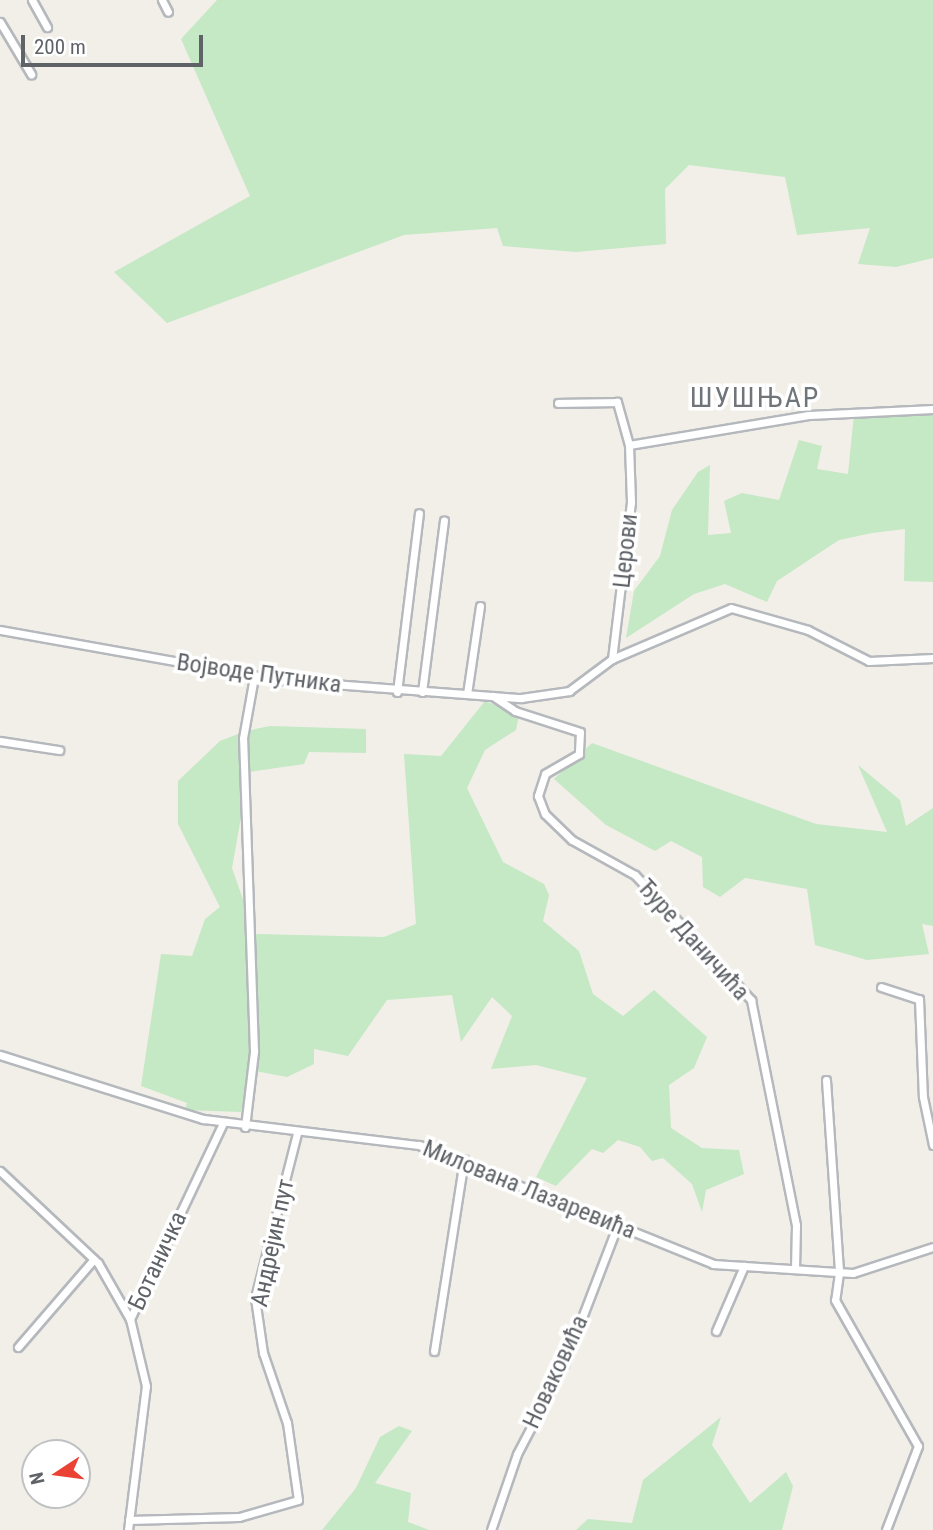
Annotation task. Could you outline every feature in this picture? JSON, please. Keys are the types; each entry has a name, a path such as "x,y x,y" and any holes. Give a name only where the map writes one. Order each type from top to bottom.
{"street":[{"path":"32,0 47,27"},
{"path":"162,0 168,12"},
{"path":"0,22 31,74"},
{"name":"Церови","path":"558,403 613,399 629,445 631,519 612,659"},
{"path":"629,445 809,415 933,410"},
{"path":"397,692 419,513"},
{"path":"422,692 444,520"},
{"path":"467,694 480,606"},
{"path":"612,659 731,608 808,630 870,661 933,658"},
{"name":"Војводе Путника","path":"0,630 254,677 397,692 521,698 569,691 612,659"},
{"path":"245,1127 254,1051 251,822 243,738 254,677"},
{"name":"Ђуре Даничића","path":"492,696 515,711 580,732 579,754 545,774 538,796 545,814 572,839 635,875 751,1000 796,1225 795,1269"},
{"path":"0,740 59,750"},
{"path":"881,988 919,999 923,1097 933,1145"},
{"name":"Милована Лазаревића","path":"0,1055 223,1123 297,1133 403,1142 464,1159 713,1264 839,1273 933,1247"},
{"path":"826,1080 839,1273 838,1309 918,1446 886,1530"},
{"name":"Ботаничка","path":"128,1530 146,1386 130,1319 223,1123"},
{"name":"Андрејин пут","path":"129,1520 239,1517 298,1500 287,1423 263,1353 255,1298 297,1133"},
{"path":"434,1350 464,1159"},
{"path":"0,1171 94,1259 130,1319"},
{"name":"Новаковића","path":"491,1530 493,1519 618,1224"},
{"path":"18,1346 94,1259"},
{"path":"716,1331 744,1266"}],"green space":[{"path":"217,0 933,0 933,258 896,267 858,264 870,228 797,235 785,177 689,165 665,189 666,244 576,252 503,246 497,228 404,235 167,323 114,272 250,196 181,39"},
{"path":"933,413 933,582 904,581 905,529 872,533 839,540 777,581 767,602 725,584 694,594 626,638 634,591 660,556 672,510 698,472 710,465 708,535 731,533 724,501 742,493 779,500 799,440 822,446 817,469 848,474 854,414"},
{"path":"485,701 519,715 516,730 485,750 467,788 503,862 544,884 549,895 543,921 579,951 593,994 623,1016 654,990 707,1037 694,1068 669,1085 671,1128 702,1148 739,1150 744,1174 706,1190 702,1212 692,1184 663,1158 652,1161 640,1147 618,1140 603,1153 592,1149 556,1186 536,1177 587,1078 536,1065 491,1069 512,1016 492,997 461,1042 452,995 387,1000 348,1056 314,1049 314,1064 287,1077 250,1070 241,1112 185,1110 187,1103 141,1086 161,954 192,956 205,919 220,907 178,824 178,781 220,741 246,731 270,726 366,729 366,753 309,752 304,764 249,772 232,868 255,934 384,937 416,924 404,754 441,756"},
{"path":"592,743 816,824 887,832 858,765 900,800 906,826 933,808 933,926 922,924 929,954 867,960 815,945 807,889 745,878 720,897 703,887 702,857 671,841 655,851 606,825 554,779"},
{"path":"721,1417 712,1445 750,1503 786,1472 793,1486 782,1530 576,1530 588,1519 632,1523 643,1480"},
{"path":"399,1426 412,1431 375,1483 411,1493 408,1522 429,1530 322,1530 356,1488 380,1437"}],"district":[{"name":"ШУШЊАР","path":"755,398"}]}
